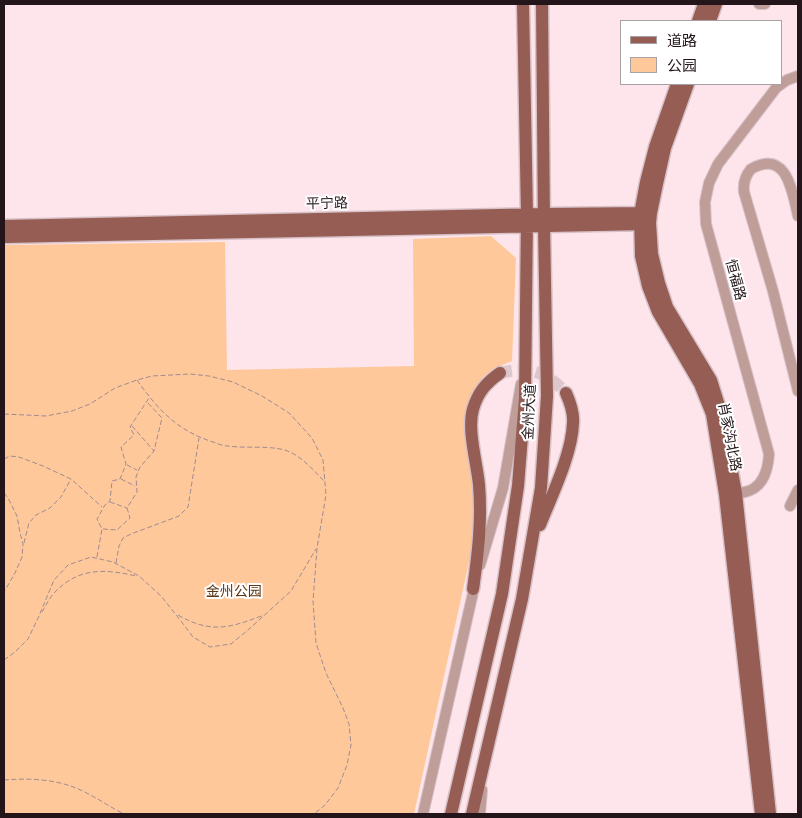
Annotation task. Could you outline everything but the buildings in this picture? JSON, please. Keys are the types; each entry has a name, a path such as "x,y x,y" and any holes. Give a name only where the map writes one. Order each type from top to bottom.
{"main road":[{"name":"金州大道","path":"451,814 502,594 518,486 525,398 526,352 527,220 523,4"},
{"name":"金州大道","path":"472,814 522,598 541,488 547,396 542,4"},
{"path":"698,20 704,4"},
{"path":"710,20 716,4"},
{"name":"肖家沟北路","path":"676,85 655,147 646,182 645,218 659,283 667,307 711,380 721,412 770,814"},
{"name":"肖家沟北路","path":"645,218 665,148 688,85"},
{"name":"平宁路","path":"4,237 220,233 544,219 645,218"},
{"name":"平宁路","path":"4,226 527,220"},
{"path":"473,589 479,549 480,512 479,484 471,429 472,411 477,396 488,381 500,373"},
{"path":"530,551 567,458 574,422 572,406 566,393"},
{"name":"肖家沟北路","path":"730,493 761,814"}],"street":[{"path":"759,4 764,4"},
{"name":"恒福路","path":"782,84 798,76"},
{"name":"恒福路","path":"730,493 756,488 768,467 769,454 706,224 705,202 708,183 718,164 780,85"},
{"path":"798,216 794,179 772,164 751,169 747,174 744,192 773,291 798,391"},
{"path":"422,814 473,589 499,506 526,352"},
{"path":"790,506 798,490"},
{"path":"480,814 484,766"}],"path":[{"path":"4,414 46,416 72,411 90,404 115,388 136,380 152,376 190,374 209,376 233,382 262,396 289,413 312,438 323,460 326,495 316,548 313,601 316,643 326,673 349,724 351,745 347,765 338,788 325,805 314,814"},
{"path":"136,380 149,398 174,423 199,438 227,446 274,448 291,452 308,464 325,483"},
{"path":"120,479 126,464 121,447 134,435 130,428 131,425 149,398"},
{"path":"102,529 117,530 130,518 127,508 137,492 136,477 138,471 154,451 162,418 147,402"},
{"path":"131,425 154,451"},
{"path":"116,564 119,546 123,538 179,516 188,507 199,438"},
{"path":"4,459 10,456 19,458 70,478 103,508"},
{"path":"126,464 138,471"},
{"path":"4,592 22,557 23,544 29,523 36,515 50,508 61,497 70,478"},
{"path":"97,558 102,529 98,519 103,508 110,501 112,481 120,479 136,486"},
{"path":"4,493 17,516 23,544"},
{"path":"110,501 127,508"},
{"path":"4,660 28,639 54,580 68,564 91,557 97,558 116,564 139,576 161,596 192,637 210,647 231,644 291,591 316,548"},
{"path":"39,616 54,592 67,582 83,574 98,570 116,571 139,576"},
{"path":"175,613 190,622 205,627 223,627 266,614"},
{"path":"4,780 30,779 53,782 75,788 124,814"}],"green space":[{"name":"金州公园","path":"491,236 516,258 512,361 493,369 482,378 472,393 466,409 465,426 476,511 472,548 414,814 4,814 4,245 225,242 227,370 414,366 413,239"}],"tunnel":[{"path":"500,373 519,370 536,372 544,375 566,393"}]}
